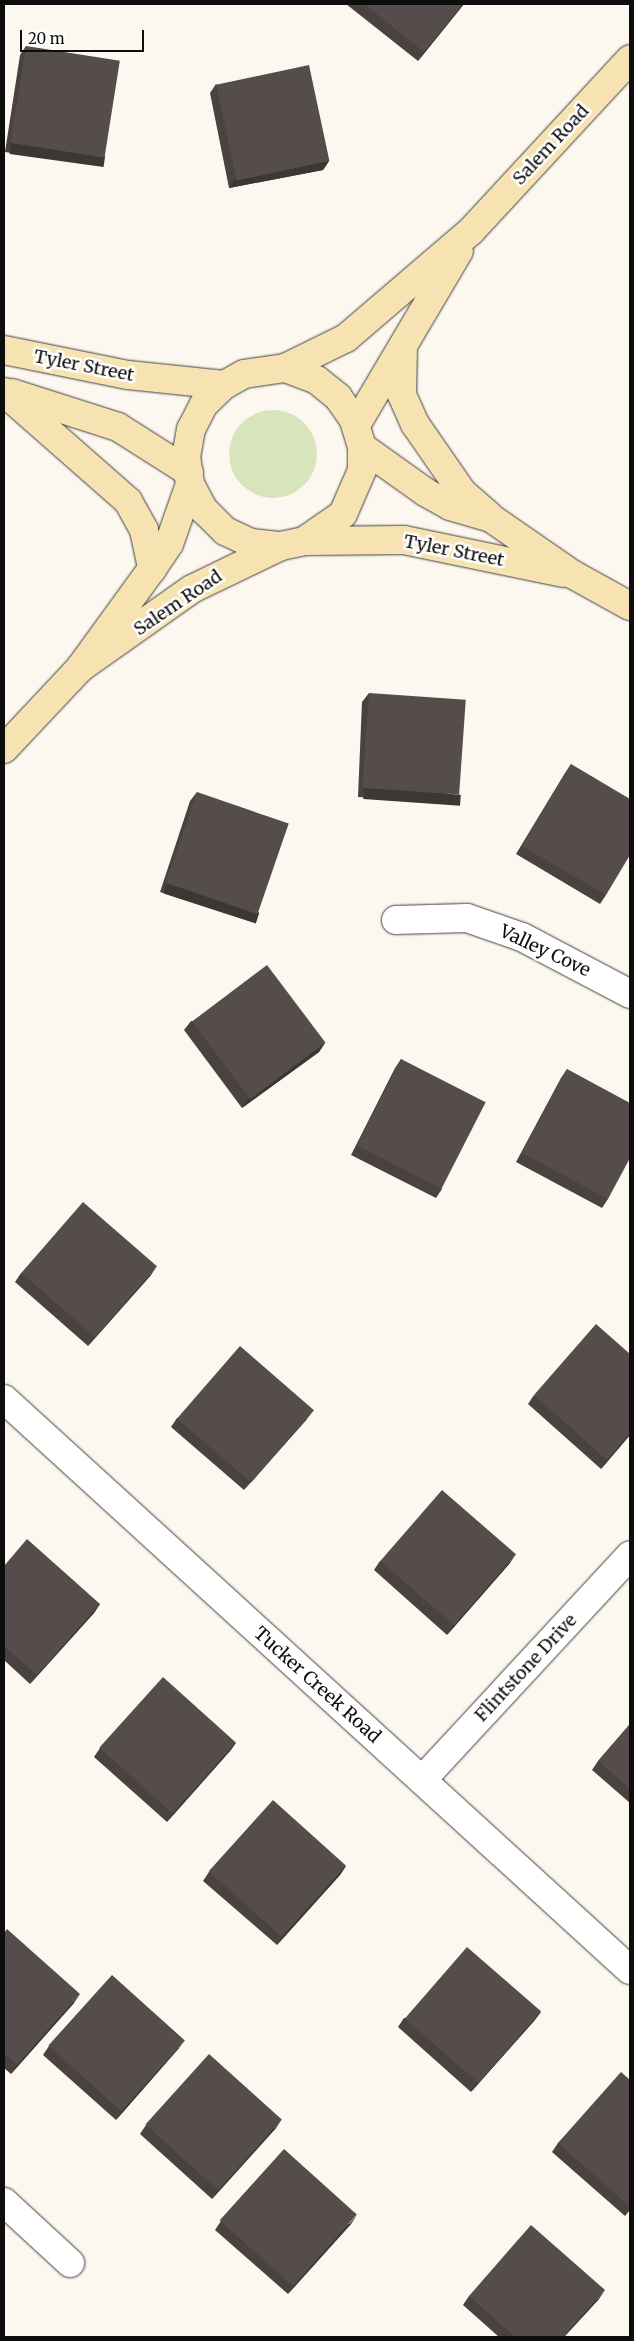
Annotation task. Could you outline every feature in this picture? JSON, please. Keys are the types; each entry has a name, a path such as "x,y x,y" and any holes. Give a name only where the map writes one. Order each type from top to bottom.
{"main road":[{"name":"Salem Road","path":"286,368 346,338 471,231 630,59"},
{"name":"Salem Road","path":"359,436 403,347 471,231"},
{"path":"403,347 402,395 415,424 462,492 491,518"},
{"name":"Tyler Street","path":"4,350 128,375 224,385"},
{"path":"286,368 316,380 338,397 359,436 362,470 343,514 292,543 252,543 225,531 204,510 190,478 191,429 204,404 224,385 244,374 286,368"},
{"path":"4,391 118,427 190,478"},
{"path":"4,391 128,501 144,530 152,569"},
{"name":"Tyler Street","path":"359,436 392,472 450,506 491,518 572,574 630,606"},
{"name":"Salem Road","path":"4,749 80,668 152,569 169,544 190,478"},
{"name":"Tyler Street","path":"292,543 404,540 572,574"},
{"name":"Salem Road","path":"80,668 192,589 292,543"}],"street":[{"name":"Valley Cove","path":"396,920 467,918 522,937 630,994"},
{"name":"Tucker Creek Road","path":"4,1399 630,1970"},
{"name":"Flintstone Drive","path":"422,1780 630,1555"},
{"path":"4,2202 70,2263"}],"green space":[{"path":"273,410 290,414 304,423 313,437 317,454 313,471 304,485 290,494 273,498 256,494 242,485 233,471 229,454 233,437 242,423 256,414"}],"building":[{"path":"364,4 463,4 424,52"},
{"path":"26,46 120,61 104,158 11,143"},
{"path":"309,65 329,161 236,181 216,85"},
{"path":"369,693 466,700 459,795 362,788"},
{"path":"571,764 630,799 630,855 606,895 522,846"},
{"path":"197,792 289,824 257,914 166,883"},
{"path":"267,965 325,1042 250,1099 192,1022"},
{"path":"401,1059 486,1102 442,1189 357,1145"},
{"path":"567,1069 630,1103 630,1158 608,1199 522,1153"},
{"path":"83,1202 157,1266 95,1337 21,1273"},
{"path":"596,1324 630,1354 630,1433 607,1460 534,1395"},
{"path":"240,1346 314,1410 251,1483 177,1418"},
{"path":"442,1490 516,1554 454,1625 380,1561"},
{"path":"27,1539 100,1604 37,1675 4,1646 4,1566"},
{"path":"163,1677 236,1743 172,1813 99,1748"},
{"path":"630,1724 630,1789 598,1761"},
{"path":"273,1800 346,1866 282,1937 209,1871"},
{"path":"7,1929 80,1994 17,2065 4,2053 4,1933"},
{"path":"467,1947 541,2011 479,2083 405,2019"},
{"path":"112,1975 185,2041 121,2111 48,2046"},
{"path":"209,2054 282,2120 218,2190 145,2125"},
{"path":"621,2072 630,2080 630,2207 558,2143"},
{"path":"284,2149 357,2215 293,2286 220,2220"},
{"path":"531,2225 605,2290 563,2337 515,2337 469,2296"}]}
